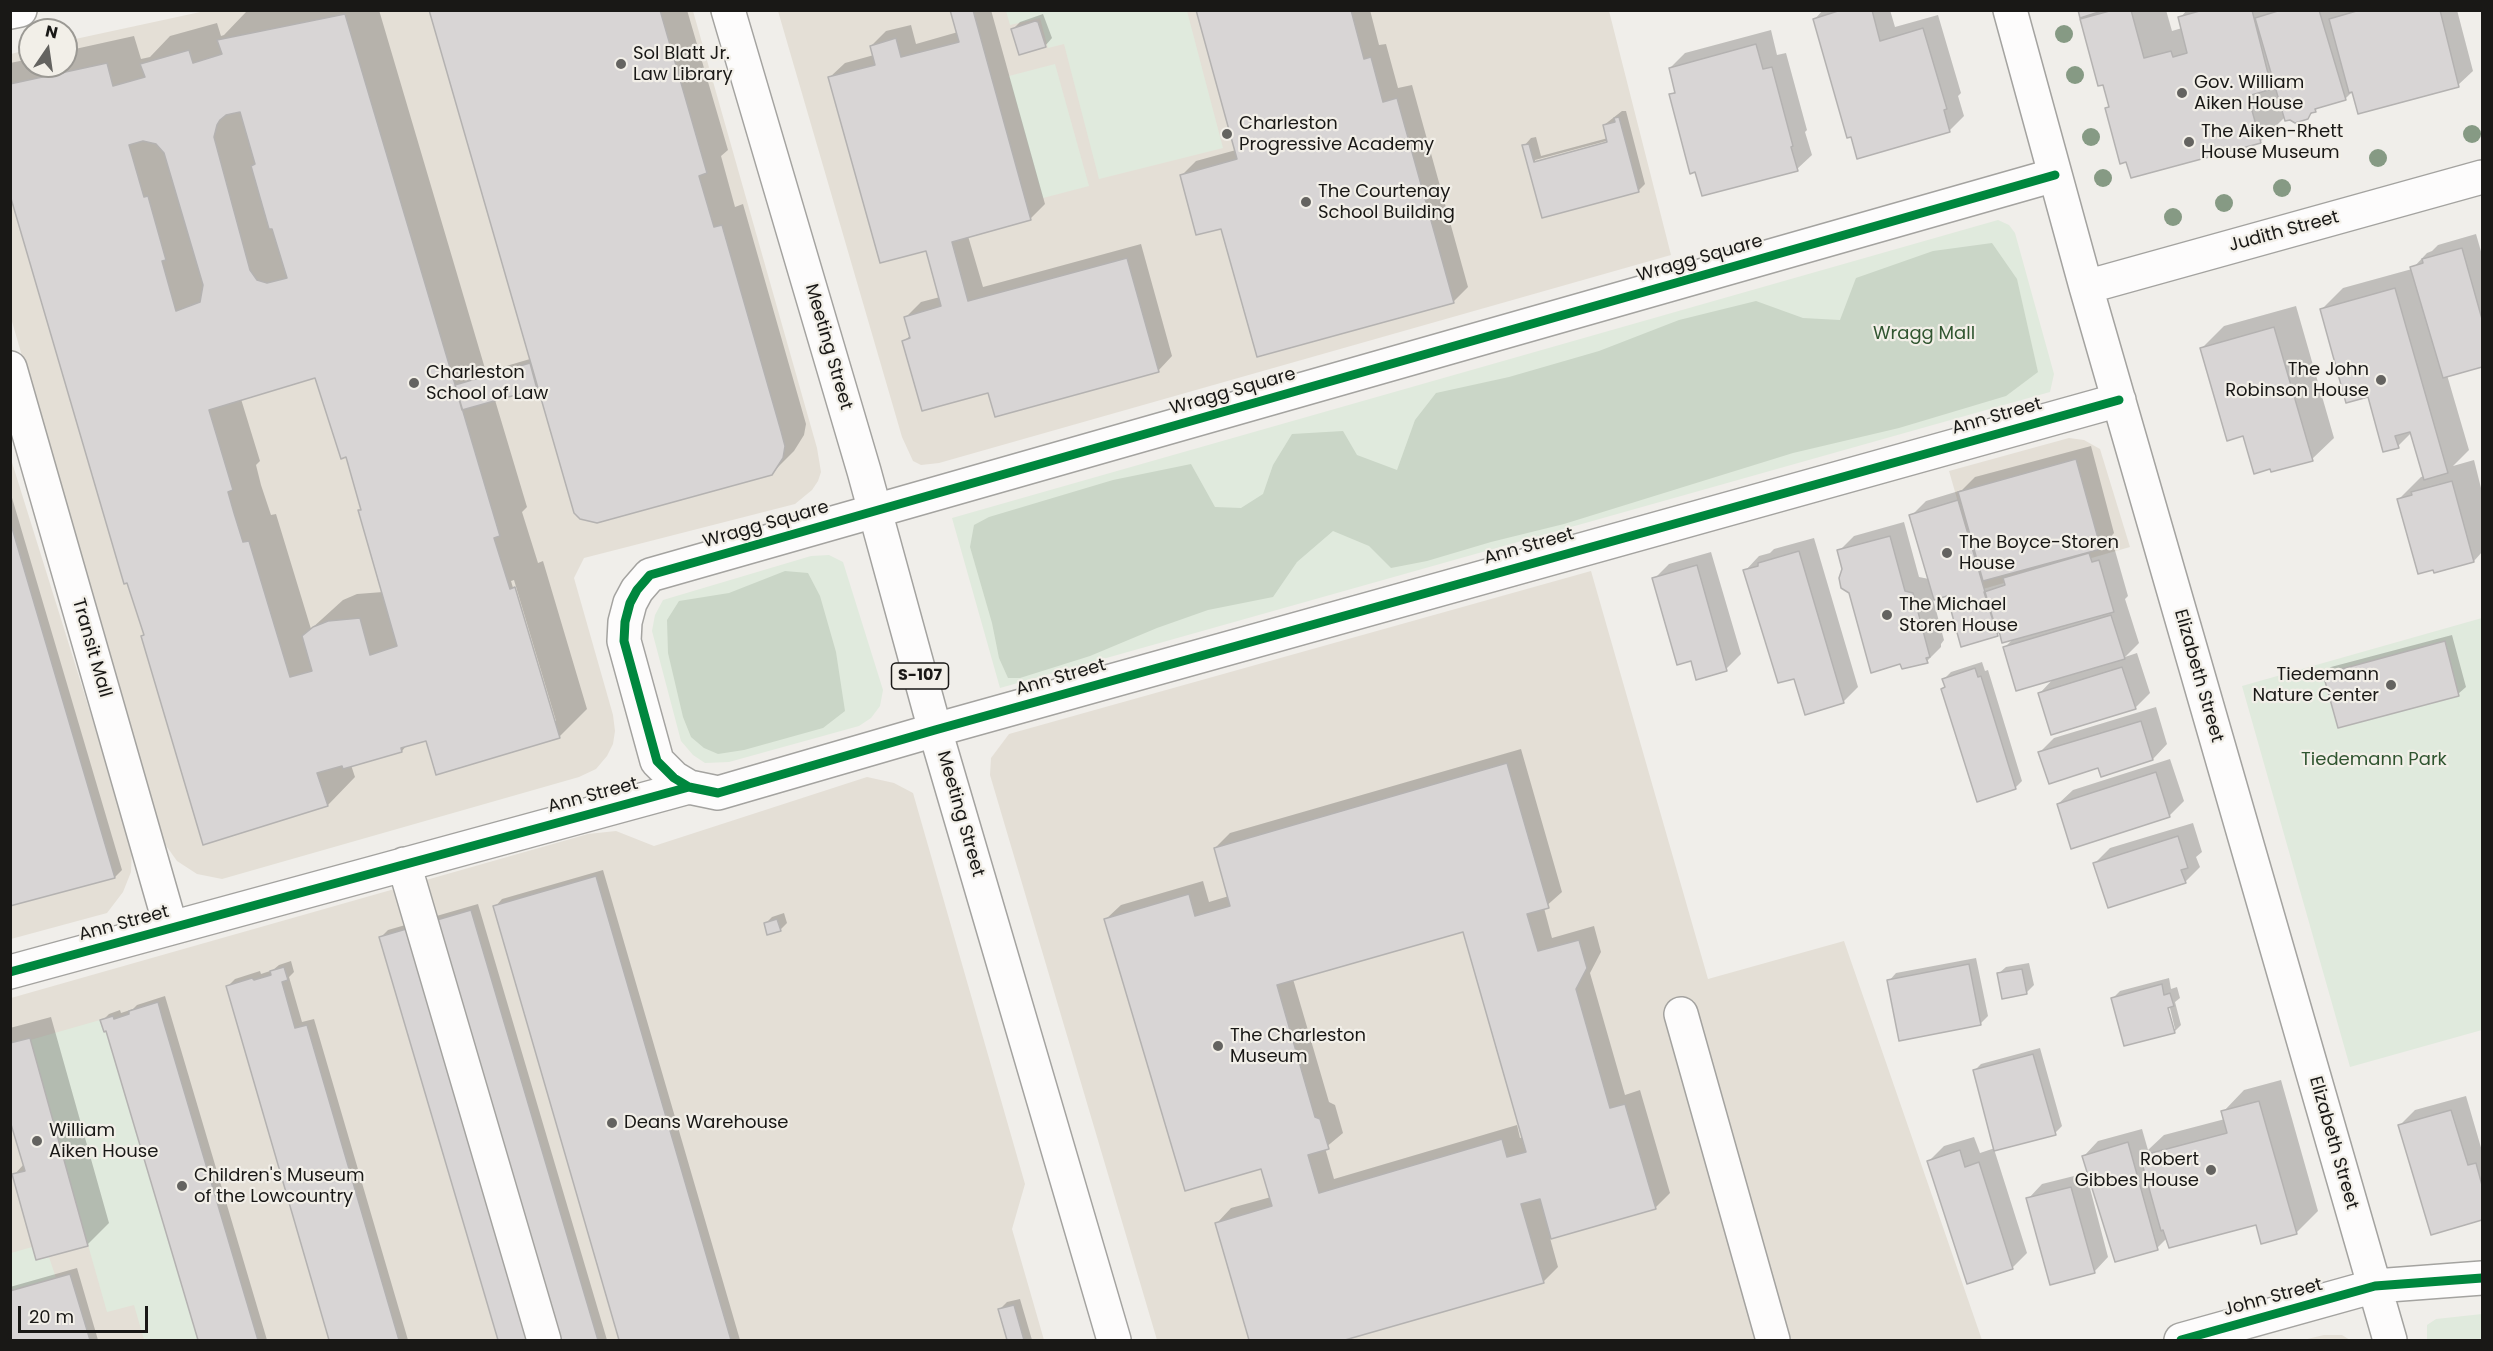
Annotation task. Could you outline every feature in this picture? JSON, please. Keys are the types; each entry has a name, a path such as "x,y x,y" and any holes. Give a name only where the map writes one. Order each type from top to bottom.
{"street":[{"path":"10,12 20,10"},
{"name":"Meeting Street","path":"728,10 876,511 935,730 1114,1341"},
{"name":"Elizabeth Street","path":"2010,10 2086,286 2391,1341"},
{"name":"Wragg Square","path":"689,787 674,778 657,760 624,641 625,622 630,603 637,590 650,575 2055,175"},
{"name":"Judith Street","path":"2086,286 2482,177"},
{"name":"Transit Mall","path":"10,368 171,928"},
{"name":"Ann Street","path":"10,972 689,787 718,793 935,730 2119,400"},
{"path":"404,864 544,1341"},
{"path":"1681,1014 1773,1341"},
{"name":"John Street","path":"2181,1341 2375,1286 2482,1278"}],"shaded area":[{"name":"Charleston School of Law","path":"205,11 693,11 817,448 821,472 812,490 795,504 584,558 574,578 613,715 615,731 613,744 607,756 596,769 579,777 222,879 197,874 177,861 162,840 11,318 11,54 18,52 18,78 78,78 78,38"},
{"name":"Charleston Progressive Academy","path":"778,11 1609,11 1671,255 939,463 921,465 913,461 902,437"},
{"path":"2069,438 2084,440 2100,449 2130,547 1983,589 1949,471"},
{"path":"10,456 132,846 131,872 123,892 107,913 11,939"},
{"path":"1591,571 1708,979 1844,941 1982,1340 1157,1340 990,775 991,758 1009,734"},
{"path":"867,777 894,783 913,793 1025,1184 1012,1229 1044,1340 11,1340 11,998 588,834 616,831 654,846"},
{"path":"2324,1335 2342,1335 2350,1340 2303,1340"}],"green space":[{"path":"1006,11 1187,11 1223,148 1099,179 1064,44 1048,48 1040,18 1010,25"},
{"path":"1055,64 1089,186 1043,198 1009,76"},
{"name":"Wragg Mall","path":"1998,220 2009,225 2015,233 2054,374 2050,392 1000,688 952,518"},
{"name":"Wragg Mall","path":"1992,243 2017,279 2038,372 2006,396 1899,428 1793,453 1564,524 1427,561 1391,568 1369,546 1333,531 1297,562 1273,597 1208,610 1090,656 1020,678 1008,678 999,658 992,623 970,547 974,525 989,517 1113,480 1191,464 1215,507 1241,508 1263,494 1273,465 1292,434 1343,431 1357,455 1397,470 1415,420 1436,393 1509,377 1599,351 1679,320 1756,301 1803,318 1840,320 1856,278 1933,251"},
{"path":"829,555 843,562 883,690 880,706 871,718 859,726 729,762 705,763 693,755 681,741 652,631 655,615 663,600 811,556"},
{"path":"785,571 808,573 820,596 836,652 845,711 823,728 744,750 718,754 704,748 691,737 683,717 668,653 667,620 679,601 729,593"},
{"name":"Tiedemann Park","path":"2482,618 2482,1030 2350,1067 2242,686"},
{"path":"100,1020 104,1032 106,1031 198,1340 144,1340 134,1305 107,1312 30,1040"},
{"path":"32,1247 36,1260 49,1257 56,1278 11,1291 11,1253"},
{"path":"2482,1314 2482,1340 2427,1340 2427,1325 2436,1319"}],"building":[{"name":"Charleston School of Law","path":"429,10 660,10 707,173 699,176 714,227 722,225 785,446 783,458 772,475 597,523 580,519 574,513"},
{"path":"950,10 973,10 1031,220 952,242 968,301 1127,258 1159,372 995,417 988,393 922,411 902,341 910,338 904,317 941,306 926,251 880,263 828,77 875,65 870,46 896,38 901,57 959,42"},
{"name":"The Courtenay School Building","path":"1196,10 1351,10 1364,59 1371,57 1383,102 1397,98 1454,303 1257,357 1221,229 1196,235 1180,175 1237,159"},
{"path":"1841,10 1872,10 1880,41 1923,28 1947,109 1944,110 1950,132 1857,159 1851,137 1847,138 1813,19"},
{"path":"2078,10 2105,10 2080,18"},
{"name":"Gov. William Aiken House","path":"2113,10 2131,10 2144,58 2171,51 2173,57 2187,53 2178,17 2203,10 2252,10 2272,89 2248,96 2261,143 2131,178 2126,162 2120,164 2105,108 2109,107 2103,85 2098,86 2080,19"},
{"path":"2281,10 2319,10 2346,100 2315,109 2316,112 2311,113 2308,119 2295,123 2290,120 2285,121 2255,18"},
{"path":"2360,10 2440,10 2459,87 2358,114 2352,92 2349,93 2329,19"},
{"path":"345,14 500,536 494,538 510,589 515,587 560,738 436,775 426,741 401,748 402,752 343,769 342,766 317,773 328,806 203,845 141,636 144,635 127,583 124,584 10,195 10,84 38,78 78,78 78,69 107,63 113,86 145,77 140,64 189,50 193,63 222,54 217,40","holes":["240,112 255,164 251,166 269,229 272,229 287,278 267,283 257,280 250,270 214,137 217,125 226,115","143,141 156,144 164,153 203,285 200,302 176,311 162,261 166,260 148,196 144,197 129,145","315,378 341,459 346,457 361,510 358,510 397,646 370,655 360,618 328,621 313,627 302,636 312,671 290,677 249,541 243,542 234,513 228,492 233,490 209,410"]},
{"path":"1038,22 1046,47 1019,55 1011,29"},
{"path":"1756,44 1763,69 1772,67 1798,171 1702,196 1695,172 1690,174 1669,94 1675,93 1669,68"},
{"path":"1619,117 1639,192 1542,218 1522,145 1529,144 1534,162 1607,142 1603,125 1615,122 1614,118"},
{"path":"2462,248 2482,319 2482,367 2443,378 2410,267 2423,263 2422,259"},
{"name":"The John Robinson House","path":"2395,288 2448,473 2424,480 2410,432 2395,436 2399,448 2383,452 2368,397 2346,403 2320,309"},
{"name":"The John Robinson House","path":"2274,327 2313,461 2254,474 2243,436 2227,441 2200,348"},
{"path":"530,363 537,389 462,410 455,385"},
{"path":"2076,459 2101,549 1983,581 1958,492"},
{"path":"2452,481 2474,562 2434,573 2433,570 2418,574 2397,499 2412,495 2411,492"},
{"name":"The Boyce-Storen House","path":"1958,500 1998,636 1961,647 1947,596 1934,600 1909,515"},
{"path":"10,521 115,878 10,906"},
{"name":"The Michael Storen House","path":"1890,536 1905,591 1913,593 1930,657 1926,658 1928,663 1902,669 1900,664 1871,673 1849,593 1841,588 1839,578 1842,569 1837,550"},
{"path":"1799,551 1844,703 1805,715 1794,679 1778,683 1743,570 1758,566 1758,563"},
{"path":"2089,553 2092,562 2099,560 2114,612 2002,643 1997,623 1994,624 1984,592 2005,585 2003,578"},
{"path":"1697,565 1727,671 1696,680 1691,661 1677,665 1652,578"},
{"path":"2111,615 2125,659 2016,691 2003,647"},
{"name":"Tiedemann Nature Center","path":"2445,641 2459,696 2338,728 2323,674"},
{"path":"2122,667 2136,709 2051,735 2038,693"},
{"path":"1975,668 1978,677 1981,676 2016,789 1977,802 1941,689 1945,687 1942,679"},
{"path":"2141,721 2153,760 2101,777 2098,768 2049,784 2038,752"},
{"name":"The Charleston Museum","path":"1507,763 1549,908 1527,914 1538,951 1579,940 1587,968 1576,989 1610,1108 1625,1104 1656,1209 1551,1239 1540,1199 1521,1204 1544,1283 1345,1340 1249,1340 1215,1223 1272,1206 1261,1169 1185,1191 1104,919 1189,894 1195,916 1230,906 1214,848","holes":["1463,932 1526,1152 1507,1157 1502,1139 1319,1193 1308,1155 1329,1149 1320,1119 1315,1117 1277,985"]},
{"path":"2156,772 2170,817 2071,849 2057,804"},
{"path":"2178,836 2188,868 2181,870 2186,883 2108,908 2093,863"},
{"name":"Deans Warehouse","path":"596,876 731,1340 619,1340 493,906"},
{"path":"471,910 598,1340 498,1340 379,937"},
{"path":"777,919 781,931 767,935 764,923"},
{"path":"1969,964 1981,1025 1899,1041 1887,980"},
{"path":"284,967 288,980 282,982 295,1028 307,1025 399,1340 329,1340 226,986 271,975 270,971"},
{"path":"2022,969 2027,994 2002,999 1997,973"},
{"path":"2162,984 2164,995 2170,993 2174,1006 2168,1008 2175,1033 2124,1046 2111,998"},
{"name":"Children's Museum of the Lowcountry","path":"158,1002 258,1340 198,1340 106,1031 104,1032 100,1020 113,1016 114,1019 129,1014 129,1011"},
{"name":"William Aiken House","path":"30,1038 88,1246 36,1260 12,1174 25,1171 10,1121 10,1043"},
{"path":"2033,1054 2056,1135 1994,1151 1973,1070"},
{"name":"Robert Gibbes House","path":"2259,1101 2297,1234 2261,1244 2256,1225 2169,1248 2163,1230 2161,1231 2140,1156 2227,1133 2221,1111"},
{"path":"2451,1110 2468,1165 2476,1163 2482,1185 2482,1220 2431,1235 2398,1125"},
{"path":"2128,1142 2158,1250 2115,1262 2082,1156"},
{"path":"1960,1150 1965,1167 1979,1162 2013,1269 1967,1284 1927,1161"},
{"path":"2071,1187 2095,1273 2050,1285 2026,1198"},
{"path":"70,1274 90,1340 10,1340 10,1291"},
{"path":"1014,1305 1024,1340 1007,1340 998,1309"}],"cycle path":[{"path":"689,787 674,778 657,761 624,641 625,622 630,603 637,590 650,575 2055,175"},
{"path":"10,972 689,787 718,793 935,730 2119,400"},
{"path":"2181,1340 2375,1286 2482,1278"}],"place":[{"name":"Sol Blatt Jr. Law Library","path":"621,64"},
{"name":"Gov. William Aiken House","path":"2182,93"},
{"name":"Charleston Progressive Academy","path":"1227,134"},
{"name":"The Aiken-Rhett House Museum","path":"2189,142"},
{"name":"The Courtenay School Building","path":"1306,202"},
{"name":"The John Robinson House","path":"2381,380"},
{"name":"Charleston School of Law","path":"414,383"},
{"name":"The Boyce-Storen House","path":"1947,553"},
{"name":"The Michael Storen House","path":"1887,615"},
{"name":"Tiedemann Nature Center","path":"2391,685"},
{"name":"The Charleston Museum","path":"1218,1046"},
{"name":"Deans Warehouse","path":"612,1123"},
{"name":"William Aiken House","path":"37,1141"},
{"name":"Robert Gibbes House","path":"2211,1170"},
{"name":"Children's Museum of the Lowcountry","path":"182,1186"}]}
